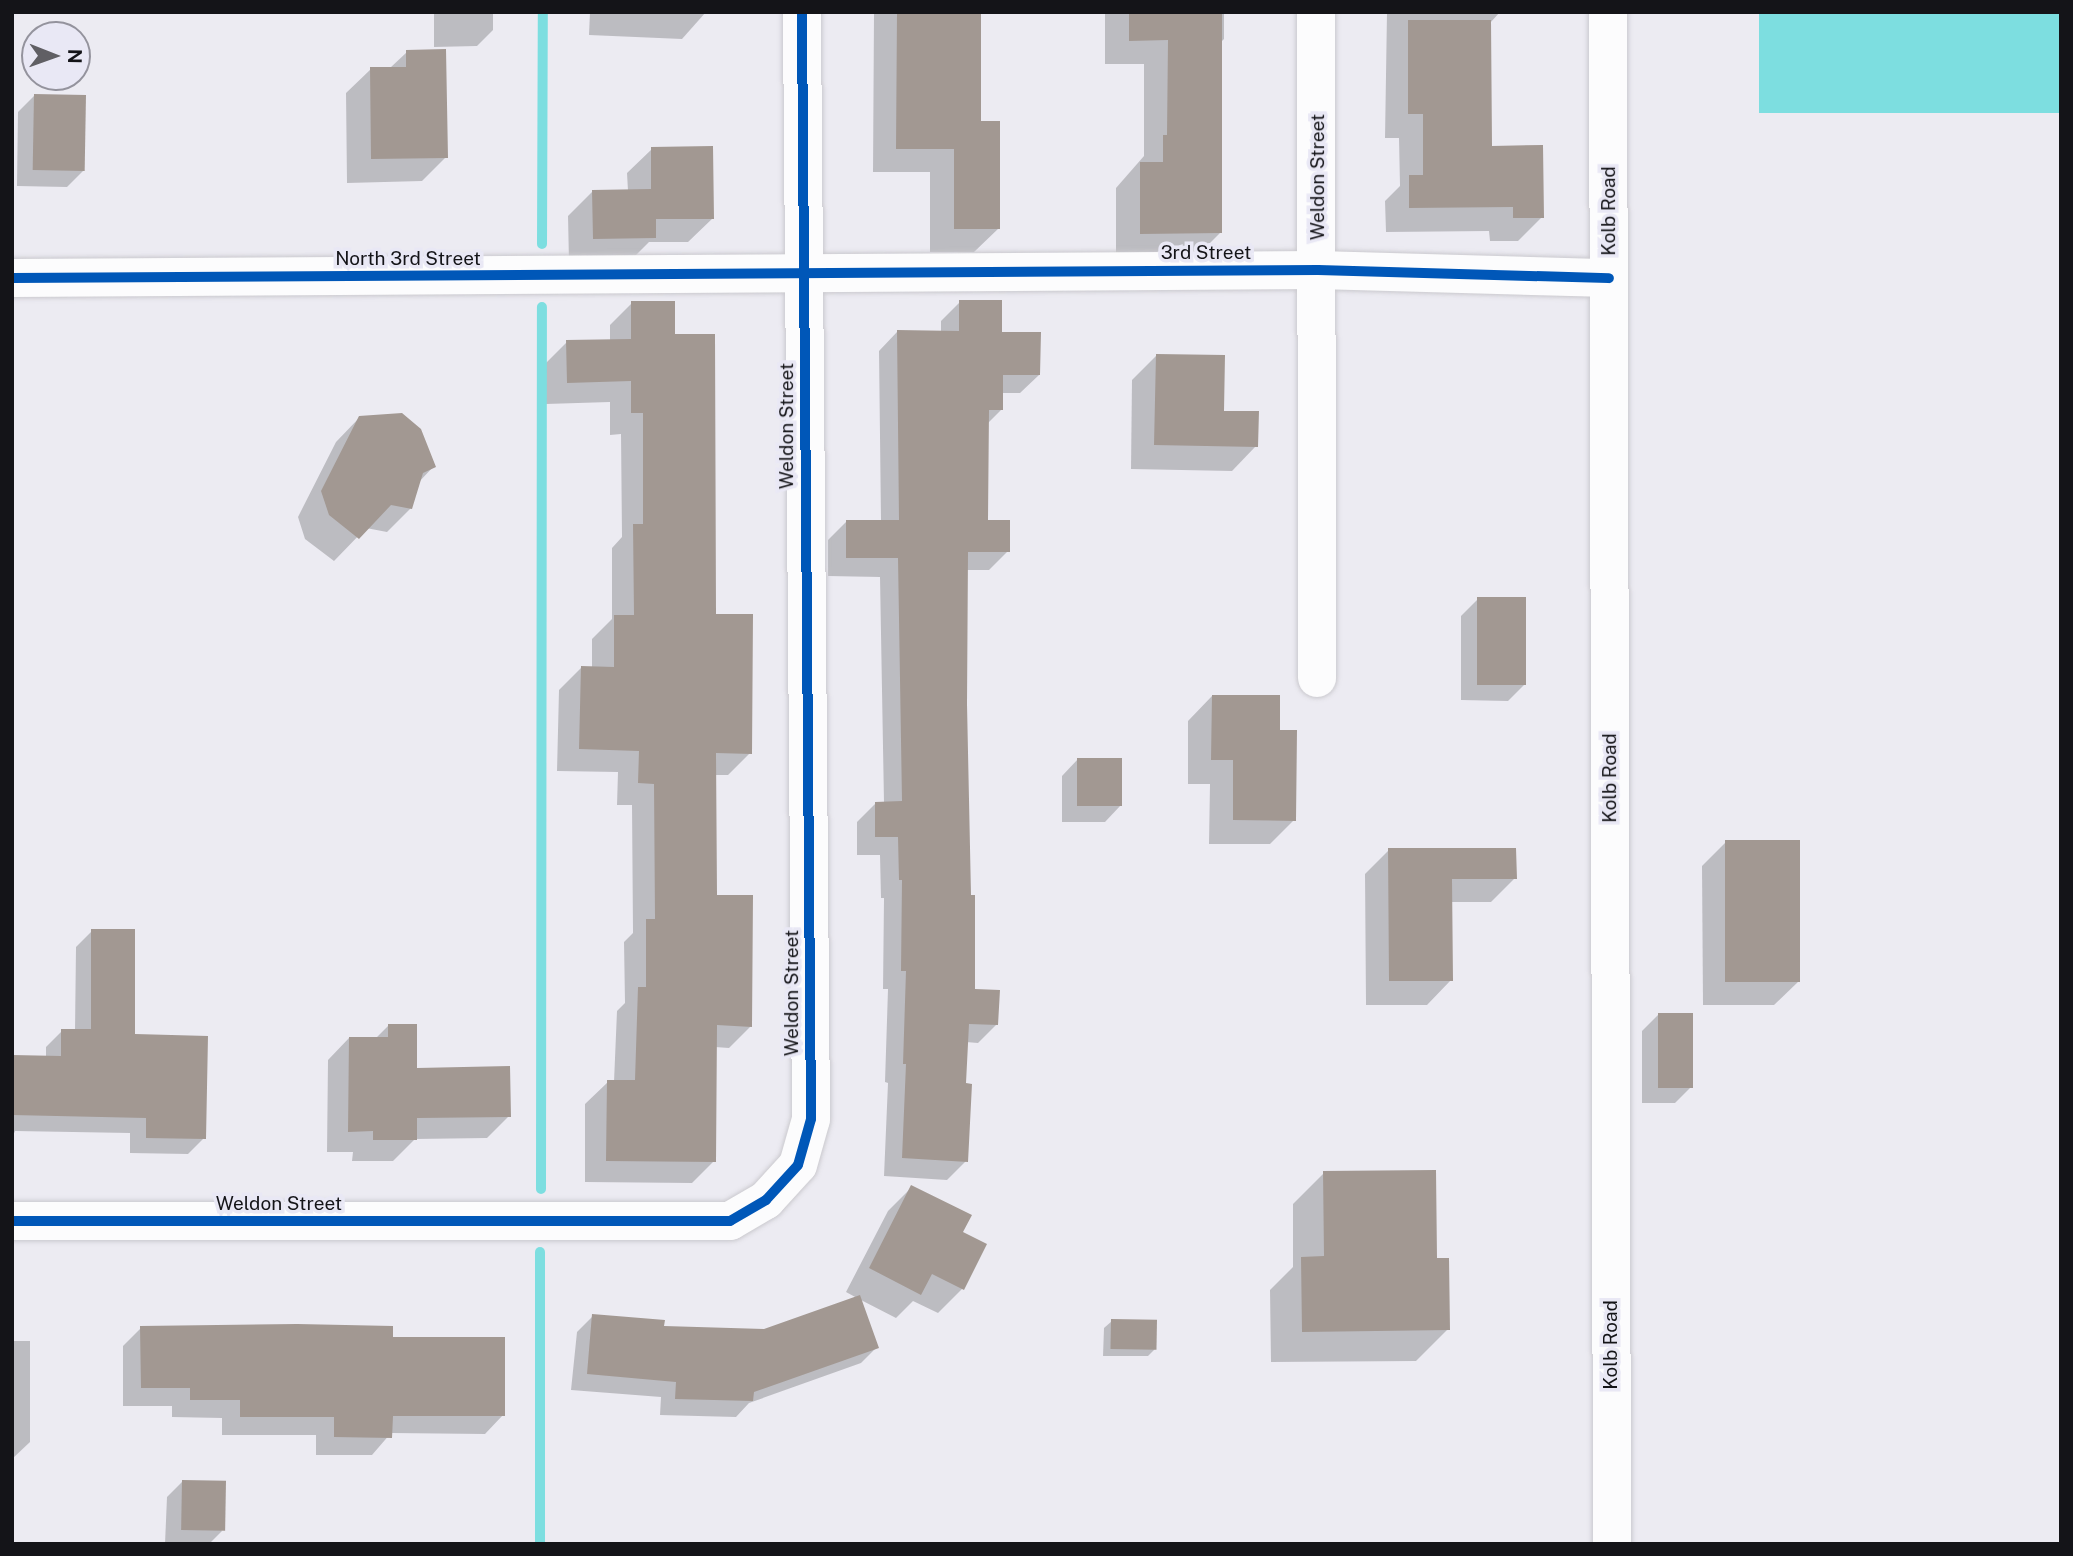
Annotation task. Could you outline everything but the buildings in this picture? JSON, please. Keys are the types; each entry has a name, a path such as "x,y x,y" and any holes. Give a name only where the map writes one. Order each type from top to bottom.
{"street":[{"name":"Weldon Street","path":"12,1221 730,1221 766,1200 798,1165 811,1119 802,12"},
{"name":"Weldon Street","path":"1316,12 1317,678"},
{"name":"Kolb Road","path":"1608,12 1612,1544"},
{"name":"3rd Street","path":"803,272 1318,270 1609,278"},
{"name":"North 3rd Street","path":"12,278 803,272"}],"water":[{"path":"1759,12 2061,12 2061,113 1759,113"}],"waterway":[{"path":"542,244 543,12"},
{"path":"541,1189 542,307"},
{"path":"540,1252 540,1544"}],"cycle path":[{"path":"12,1221 730,1221 766,1200 798,1165 811,1119 802,12"},
{"path":"12,278 1318,270 1609,278"}]}
